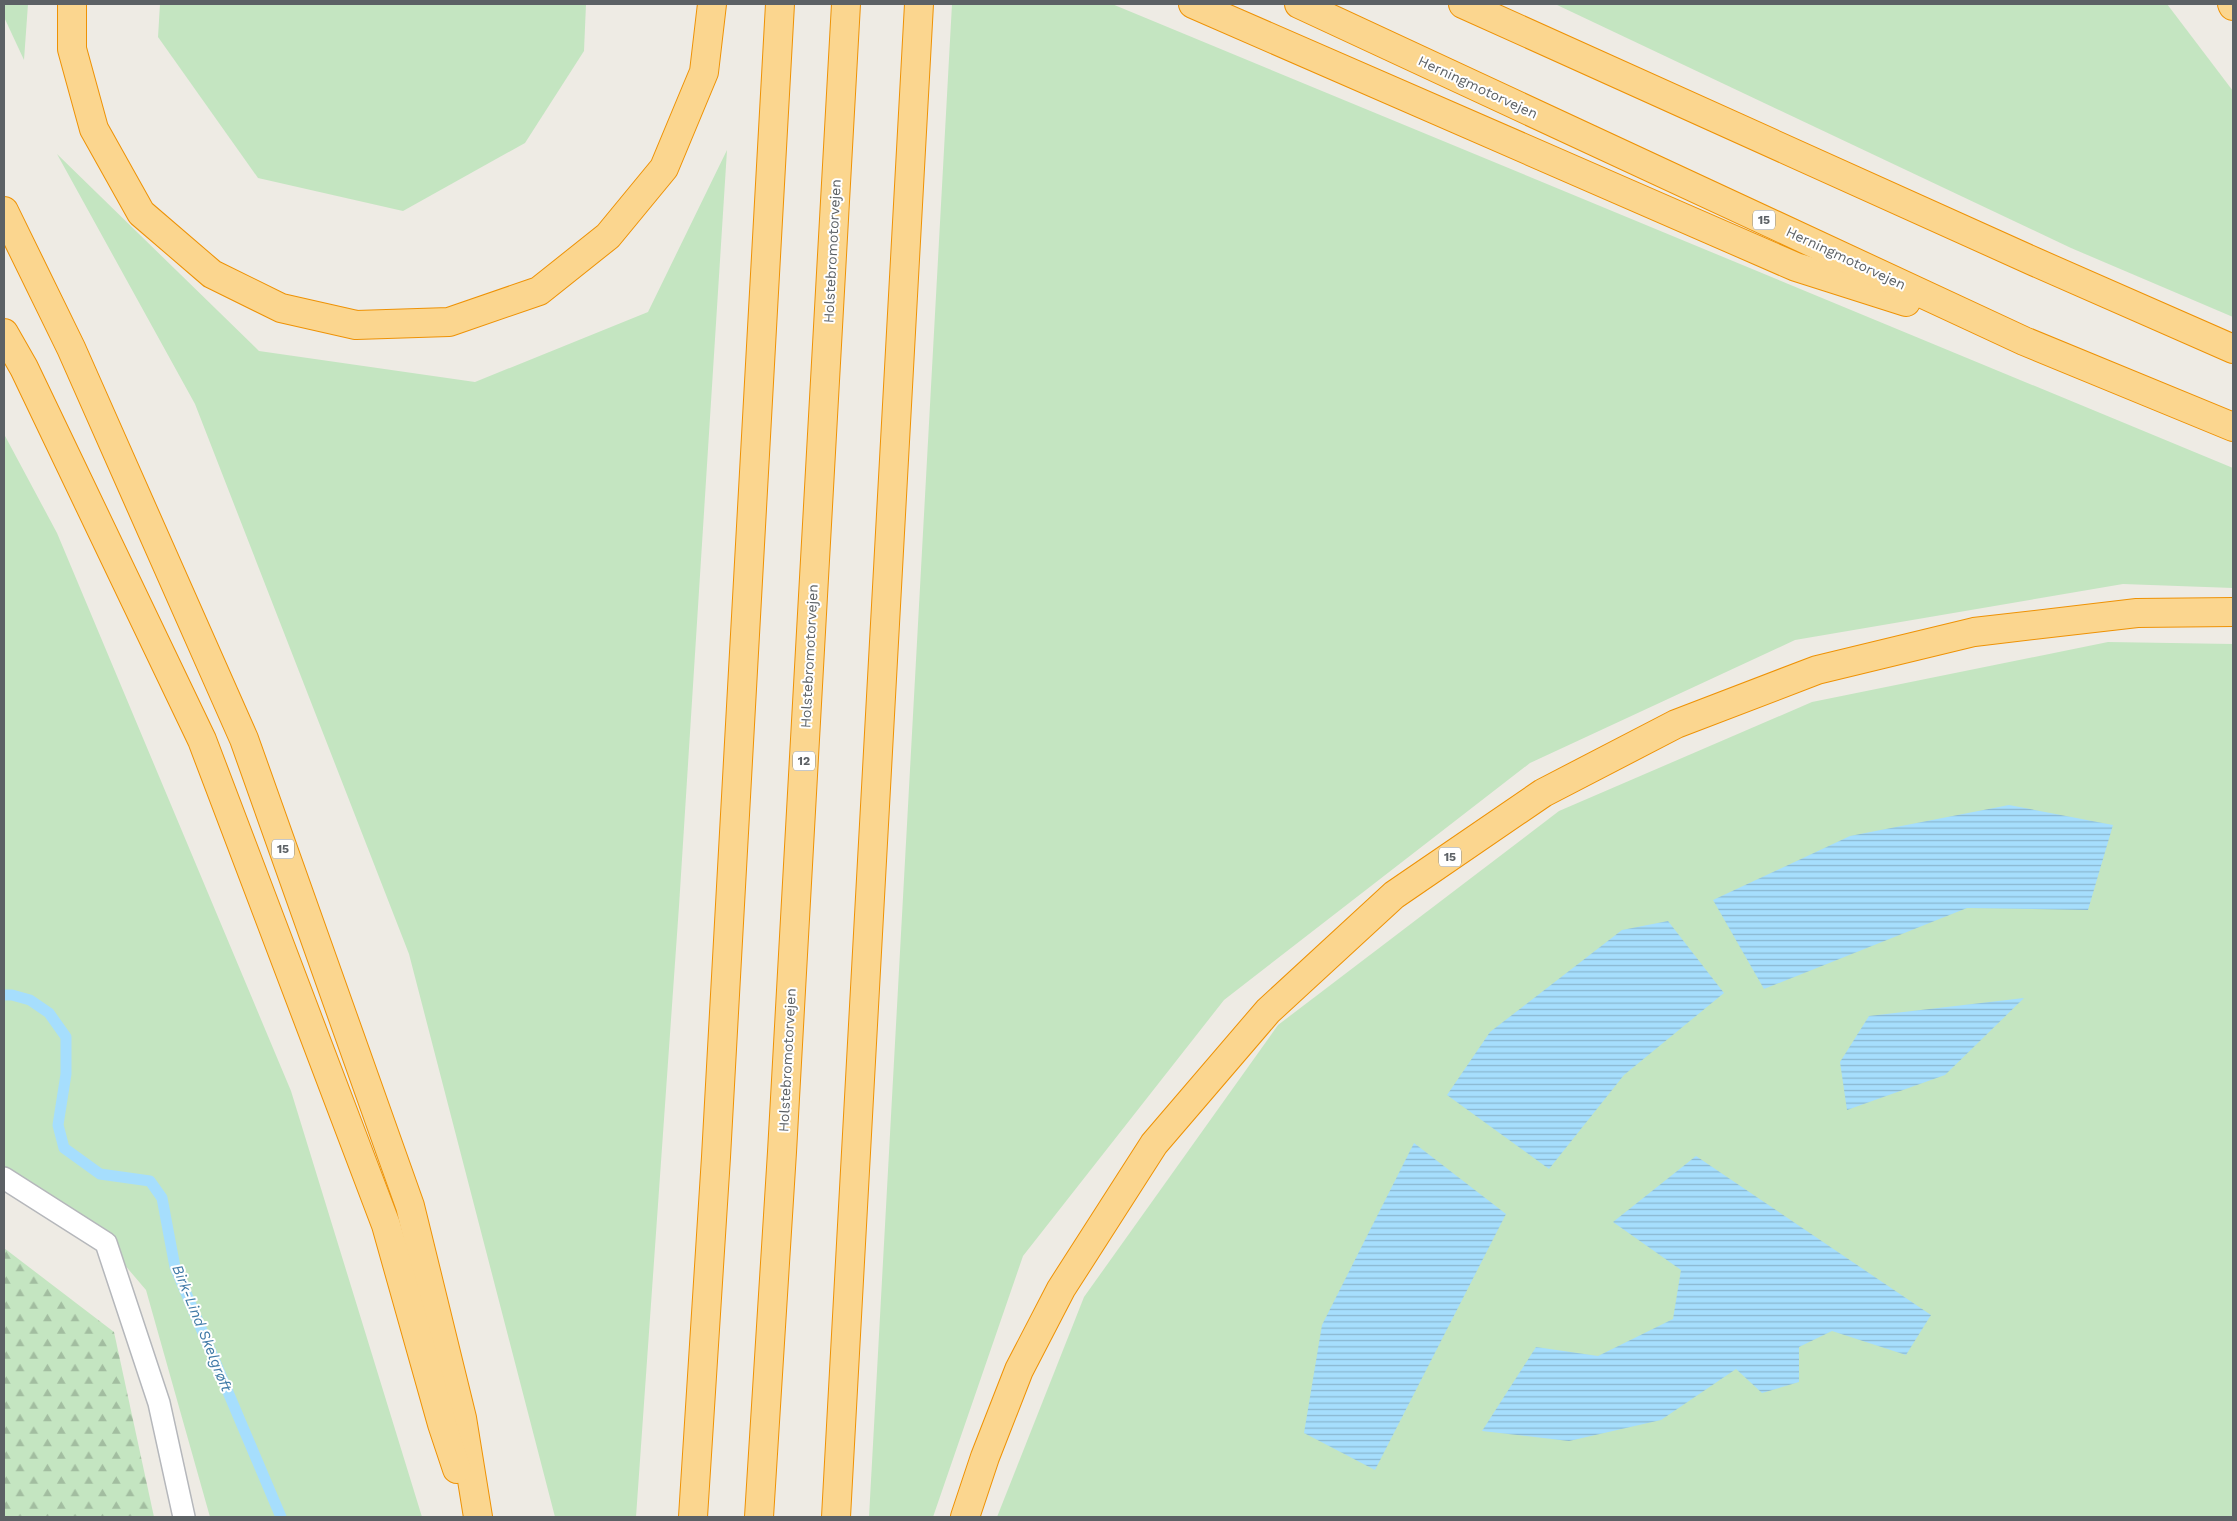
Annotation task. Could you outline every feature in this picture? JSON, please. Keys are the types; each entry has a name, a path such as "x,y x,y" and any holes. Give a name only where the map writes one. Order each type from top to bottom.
{"highway":[{"path":"72,4 72,49 94,129 141,213 212,274 281,308 356,325 449,322 539,291 608,236 664,168 704,72 712,4"},
{"path":"693,1517 716,1157 780,4"},
{"name":"Holstebromotorvejen","path":"759,1517 782,1152 846,4"},
{"path":"836,1517 919,4"},
{"path":"1193,4 1796,266 2024,341"},
{"name":"Herningmotorvejen","path":"1299,4 2024,341 2233,427"},
{"path":"1464,4 2035,262 2233,349"},
{"name":"15","path":"4,211 71,348 244,739 410,1206 462,1418 478,1517"},
{"path":"4,333 24,368 202,740 386,1225 442,1424 473,1517"},
{"name":"15","path":"965,1517 985,1457 1019,1370 1061,1289 1154,1144 1268,1011 1394,895 1543,793 1676,724 1817,670 1974,632 2137,613 2233,612"}],"lane":[{"path":"4,1178 106,1243 159,1403 184,1517"}],"green space":[{"path":"4,4 28,4 24,60 4,17"},
{"path":"160,4 586,4 584,51 525,143 403,211 258,178 158,37"},
{"path":"952,4 1112,4 2233,468 2233,588 2123,584 1795,640 1530,763 1224,1000 1023,1256 933,1517 869,1517"},
{"path":"1555,4 2167,4 2233,91 2233,317 2071,248"},
{"path":"727,150 679,906 636,1517 555,1517 409,954 195,404 57,154 259,351 475,382 648,312"},
{"path":"4,434 57,533 291,1091 422,1517 210,1517 146,1290 106,1243 4,1167"},
{"path":"2108,642 2233,644 2233,1517 997,1517 1084,1297 1278,1025 1559,811 1812,702"},
{"path":"4,1248 114,1332 154,1517 4,1517"}],"water":[{"path":"2009,805 2113,825 2088,910 1967,908 1764,989 1713,900 1850,836"},
{"path":"1668,921 1724,993 1624,1075 1549,1169 1447,1095 1490,1032 1622,930"},
{"path":"2024,998 1945,1075 1847,1110 1840,1062 1869,1016"},
{"path":"1414,1143 1506,1214 1375,1470 1304,1433 1322,1325"},
{"path":"1696,1156 1931,1315 1906,1355 1832,1331 1799,1347 1799,1382 1762,1393 1736,1369 1661,1420 1569,1441 1482,1431 1536,1347 1598,1356 1673,1319 1681,1270 1613,1222"}],"waterway":[{"name":"Birk-Lind Skelgrøft","path":"4,995 12,995 30,1000 49,1013 66,1037 66,1074 58,1125 64,1148 100,1174 150,1181 162,1198 175,1267 281,1517"}]}
